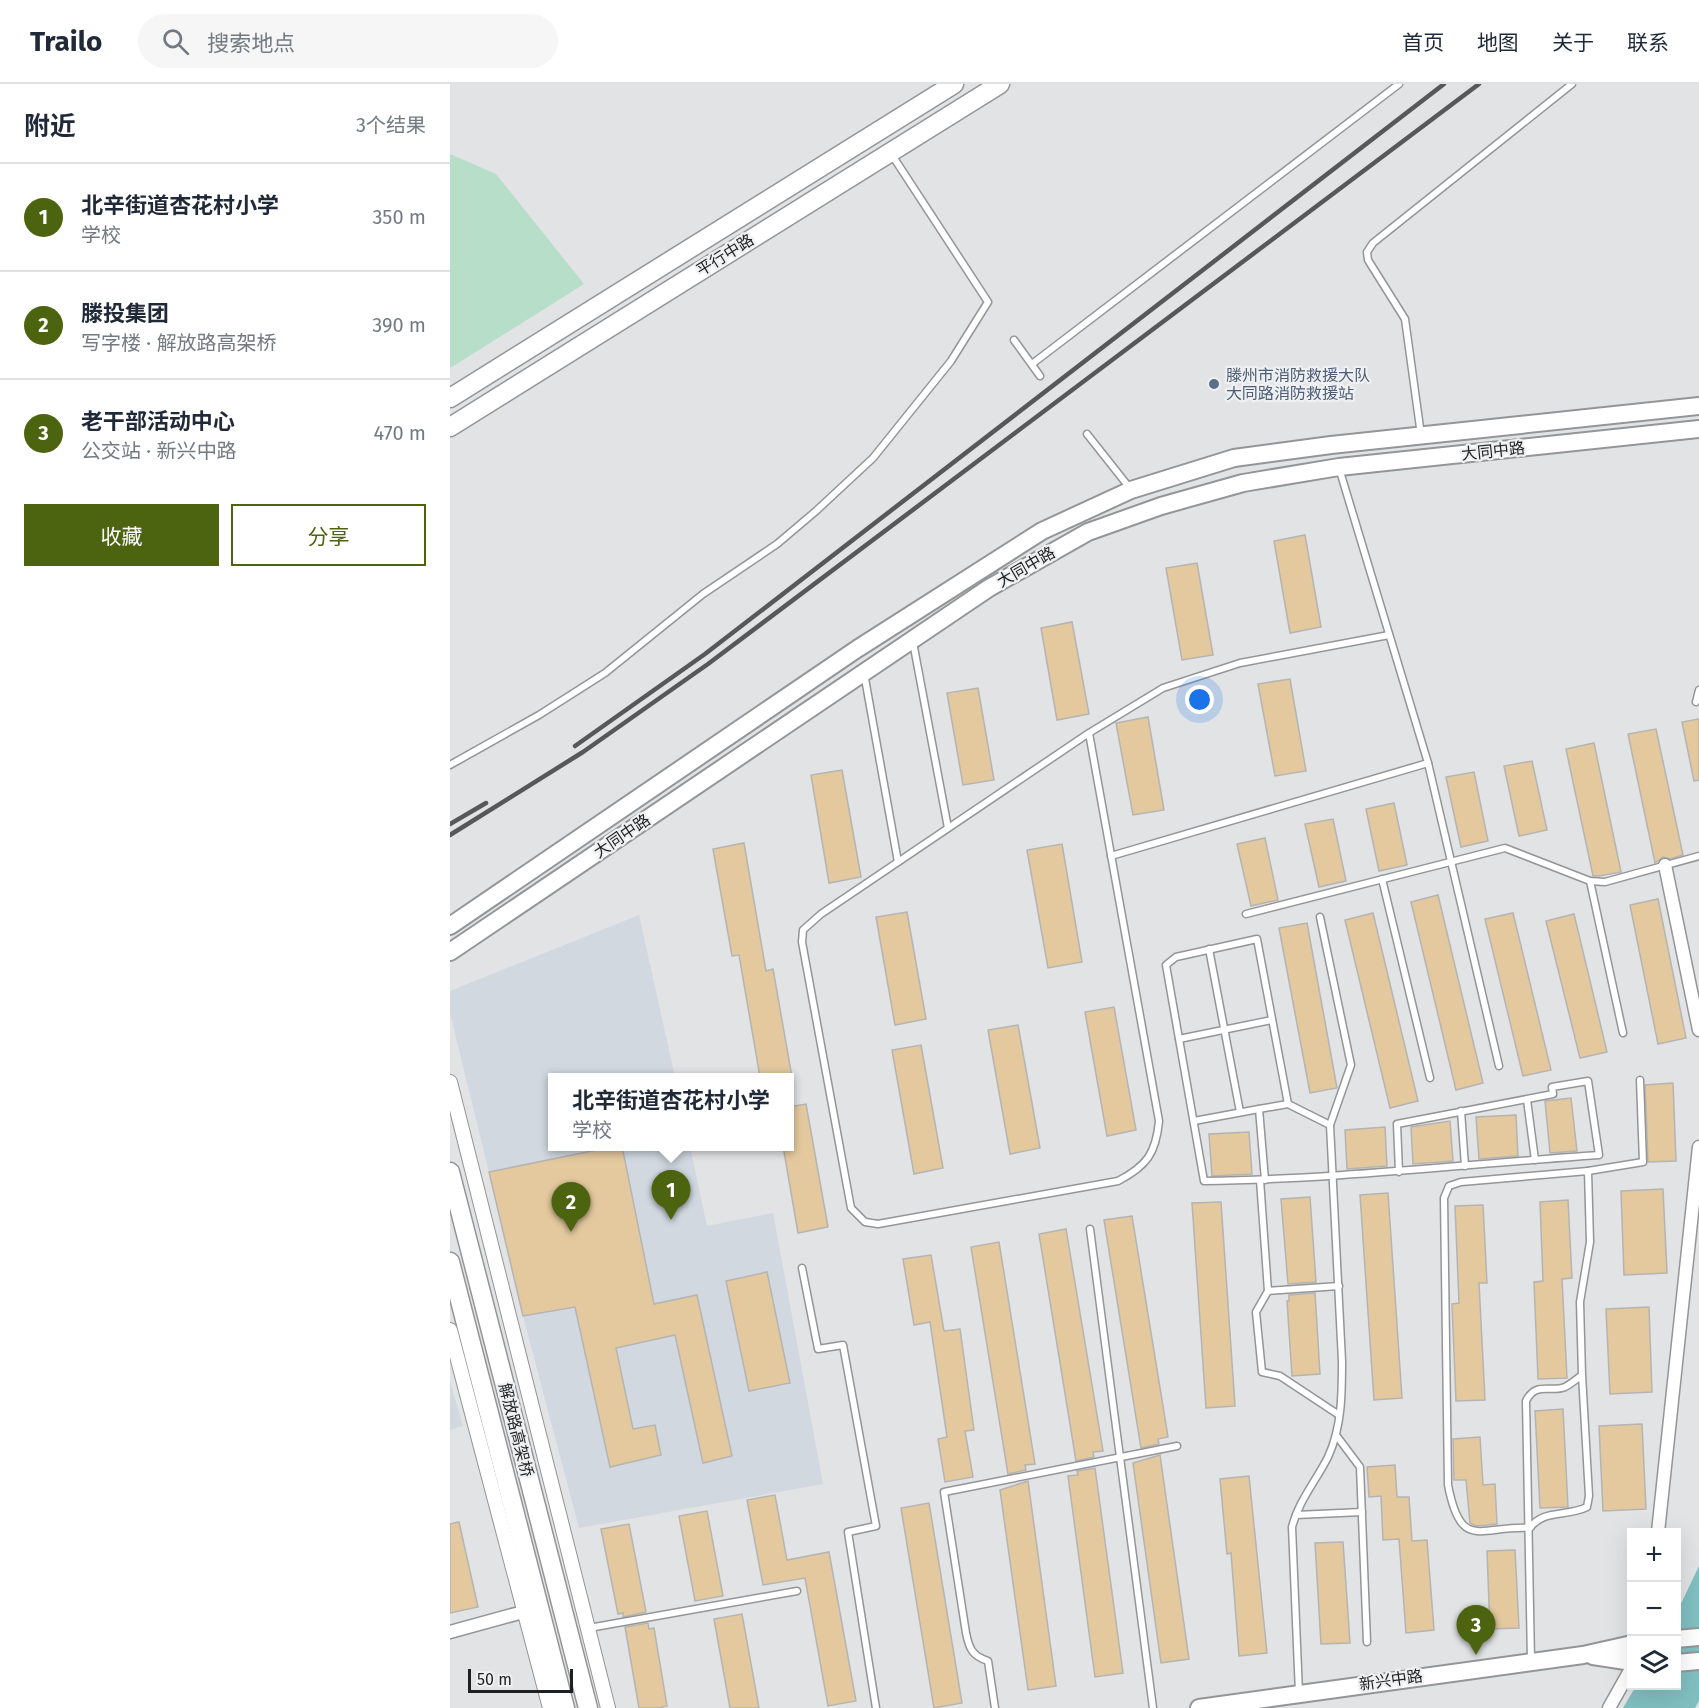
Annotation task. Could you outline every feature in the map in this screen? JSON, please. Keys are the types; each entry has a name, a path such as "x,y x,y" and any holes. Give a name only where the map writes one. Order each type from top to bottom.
{"main road":[{"name":"平行中路","path":"450,398 954,84"},
{"name":"平行中路","path":"450,427 1000,84"},
{"name":"大同中路","path":"450,926 886,630 1042,531 1131,490 1234,458 1699,406"},
{"name":"大同中路","path":"450,952 989,588 1088,532 1161,506 1243,483 1339,467 1699,429"},
{"name":"解放路高架桥","path":"450,1172 588,1708"},
{"name":"解放路高架桥","path":"450,1262 558,1704"},
{"path":"1681,1639 1699,1637"},
{"name":"新兴中路","path":"1199,1708 1531,1660 1583,1655 1627,1645"},
{"name":"新兴中路","path":"1583,1655 1627,1661"},
{"path":"1681,1663 1699,1661"}],"street":[{"path":"1665,865 1699,1030"},
{"path":"450,1082 608,1708"},
{"path":"1659,1528 1699,1148"},
{"path":"450,1330 523,1612 558,1704"},
{"path":"450,1632 523,1612"},
{"path":"1609,1708 1627,1676"}],"lane":[{"path":"1032,364 1399,84"},
{"path":"1422,436 1405,319 1368,260 1367,252 1373,243 1572,84"},
{"path":"450,765 539,715 605,673 703,594 777,544 873,458 951,362 988,302 890,152"},
{"path":"1014,340 1040,376"},
{"path":"1087,434 1131,490"},
{"path":"1339,467 1428,763 1500,1066"},
{"path":"1089,733 1159,1121 1157,1143 1146,1161 1135,1172 1118,1181 878,1224 865,1222 852,1208 802,942 804,930 820,914 1089,733 1163,688 1240,663 1389,635"},
{"path":"912,640 948,828"},
{"path":"864,672 898,862"},
{"path":"1696,702 1699,690"},
{"path":"1111,856 1428,763"},
{"path":"1246,914 1505,848 1590,881 1605,882 1699,856"},
{"path":"1382,879 1430,1078"},
{"path":"1590,881 1623,1034"},
{"path":"1299,1694 1293,1527 1296,1515 1328,1457 1336,1435 1339,1415 1342,1360 1330,1125 1351,1065 1320,917"},
{"path":"1288,1104 1257,939 1176,957 1166,965 1204,1181 1332,1177 1399,1172 1599,1155 1588,1081 1552,1087 1553,1094 1527,1100 1397,1124 1399,1172"},
{"path":"1209,949 1240,1112"},
{"path":"1179,1040 1272,1020"},
{"path":"1530,1528 1480,1533 1467,1529 1452,1505 1448,1485 1444,1198 1449,1185 1461,1182 1588,1171 1643,1162 1640,1080"},
{"path":"1527,1100 1535,1160"},
{"path":"1194,1121 1288,1104 1330,1125"},
{"path":"1258,1109 1268,1291 1256,1312 1262,1372 1280,1376 1339,1415"},
{"path":"1461,1111 1465,1166"},
{"path":"1530,1528 1536,1519 1575,1513 1587,1507 1589,1496 1582,1375 1581,1302 1590,1242 1588,1171"},
{"path":"1090,1229 1153,1708"},
{"path":"802,1268 818,1349 843,1345 876,1526 848,1532 876,1708"},
{"path":"1268,1291 1339,1286"},
{"path":"1531,1660 1526,1401 1529,1394 1536,1389 1564,1387 1582,1375"},
{"path":"1336,1435 1360,1467 1367,1642"},
{"path":"995,1708 988,1661 977,1658 969,1649 944,1492 1176,1446"},
{"path":"1296,1515 1362,1512"},
{"path":"588,1628 797,1591"}],"shaded area":[{"path":"639,915 674,1073 548,1073 548,1151 596,1151 489,1172 450,1013 450,991"},
{"path":"623,1151 691,1151 707,1226 773,1213 823,1484 579,1528 523,1316 651,1293"},
{"path":"450,1382 463,1426 450,1430"}],"green space":[{"path":"450,154 496,174 584,284 450,368"}],"water":[{"path":"1699,1566 1699,1701 1695,1708 1623,1708 1634,1690 1681,1690 1681,1604"}],"building":[{"path":"1305,535 1321,627 1290,633 1274,541"},
{"path":"1197,563 1213,655 1182,660 1166,568"},
{"path":"1072,622 1089,714 1057,720 1041,628"},
{"path":"1290,679 1306,771 1275,776 1258,684"},
{"path":"978,688 994,780 963,785 947,693"},
{"path":"1148,717 1164,810 1133,815 1116,723"},
{"path":"1699,719 1699,780 1694,781 1682,722"},
{"path":"1656,729 1683,855 1670,859 1663,857 1655,863 1628,734"},
{"path":"1594,743 1621,872 1599,876 1593,876 1566,749"},
{"path":"1532,761 1547,830 1519,836 1504,766"},
{"path":"842,770 861,877 829,883 811,775"},
{"path":"1474,772 1488,841 1461,847 1446,777"},
{"path":"1394,803 1407,865 1379,871 1366,809"},
{"path":"1333,819 1346,881 1319,887 1305,824"},
{"path":"1265,838 1278,900 1251,906 1237,844"},
{"path":"744,843 766,971 773,969 791,1073 759,1073 739,955 732,956 713,849"},
{"path":"1062,844 1082,962 1048,968 1027,850"},
{"path":"1438,895 1483,1083 1456,1090 1411,902"},
{"path":"1658,899 1686,1038 1658,1044 1630,905"},
{"path":"907,912 926,1019 895,1025 876,917"},
{"path":"1373,913 1418,1101 1390,1108 1345,920"},
{"path":"1513,913 1551,1070 1523,1076 1485,919"},
{"path":"1574,914 1607,1052 1580,1058 1546,921"},
{"path":"1307,923 1337,1088 1310,1093 1279,928"},
{"path":"1114,1007 1136,1130 1107,1136 1085,1012"},
{"path":"1018,1025 1040,1148 1010,1154 988,1030"},
{"path":"921,1045 943,1168 914,1174 892,1050"},
{"path":"1673,1083 1676,1161 1648,1162 1645,1085"},
{"path":"1571,1098 1577,1151 1550,1153 1545,1101"},
{"path":"806,1104 828,1227 798,1233 784,1151 794,1151 794,1106"},
{"path":"1516,1115 1518,1156 1479,1159 1476,1117"},
{"path":"1450,1121 1453,1161 1413,1164 1411,1127"},
{"path":"1385,1127 1387,1166 1347,1169 1345,1130"},
{"path":"1249,1132 1252,1174 1212,1176 1209,1134"},
{"path":"592,1151 623,1151 654,1304 697,1295 732,1456 703,1463 675,1335 616,1348 633,1429 655,1425 661,1455 610,1467 575,1307 523,1316 489,1172"},
{"path":"1663,1189 1667,1273 1624,1275 1621,1191"},
{"path":"1388,1193 1402,1398 1374,1400 1360,1195"},
{"path":"1310,1197 1316,1282 1288,1284 1281,1199"},
{"path":"1568,1200 1572,1278 1562,1279 1567,1378 1538,1379 1534,1282 1543,1281 1540,1202"},
{"path":"1221,1202 1235,1406 1206,1408 1192,1203"},
{"path":"1483,1205 1487,1283 1479,1283 1485,1400 1456,1401 1452,1304 1459,1303 1455,1206"},
{"path":"1132,1216 1168,1437 1158,1439 1159,1444 1141,1448 1104,1220"},
{"path":"1066,1229 1103,1451 1093,1452 1094,1457 1076,1461 1039,1234"},
{"path":"999,1242 1035,1464 1025,1465 1026,1470 1008,1474 971,1247"},
{"path":"931,1255 944,1331 960,1329 974,1430 965,1431 973,1477 945,1482 938,1439 947,1437 930,1322 914,1325 903,1259"},
{"path":"767,1272 790,1383 749,1391 726,1281"},
{"path":"1315,1293 1320,1374 1292,1376 1287,1301 1289,1301 1289,1295"},
{"path":"1649,1307 1652,1392 1610,1394 1606,1309"},
{"path":"1563,1409 1568,1507 1540,1508 1535,1411"},
{"path":"1642,1424 1646,1509 1603,1511 1599,1426"},
{"path":"1480,1437 1483,1485 1495,1484 1497,1524 1476,1526 1470,1523 1466,1480 1454,1480 1453,1439"},
{"path":"1160,1455 1189,1659 1161,1663 1133,1463"},
{"path":"1395,1465 1397,1497 1409,1497 1412,1541 1427,1540 1434,1630 1406,1633 1399,1539 1383,1540 1381,1496 1369,1497 1367,1467"},
{"path":"1095,1468 1123,1673 1095,1677 1068,1476 1078,1475 1077,1471"},
{"path":"1249,1476 1267,1653 1239,1656 1231,1553 1227,1554 1220,1479"},
{"path":"1028,1481 1056,1686 1028,1690 1000,1490"},
{"path":"775,1495 787,1560 829,1552 856,1701 828,1706 805,1578 763,1585 747,1500"},
{"path":"929,1503 962,1703 934,1708 901,1508"},
{"path":"707,1511 723,1596 695,1601 679,1516"},
{"path":"459,1522 478,1607 450,1613 450,1524"},
{"path":"629,1524 646,1612 623,1617 623,1613 618,1614 601,1529"},
{"path":"1343,1542 1350,1643 1321,1644 1315,1543"},
{"path":"1515,1550 1519,1628 1490,1629 1487,1551"},
{"path":"742,1614 759,1708 730,1708 714,1619"},
{"path":"648,1623 649,1629 654,1628 667,1706 658,1708 639,1708 625,1627"}],"railway":[{"path":"575,746 705,654 1444,84"},
{"path":"450,835 583,752 708,664 1479,84"},
{"path":"450,824 486,803"}],"place":[{"name":"滕州市消防救援大队 大同路消防救援站","path":"1214,384"},
{"name":"北辛街道杏花村小学","path":"671,1220"},
{"name":"滕投集团","path":"571,1232"},
{"name":"老干部活动中心","path":"1476,1655"}]}
